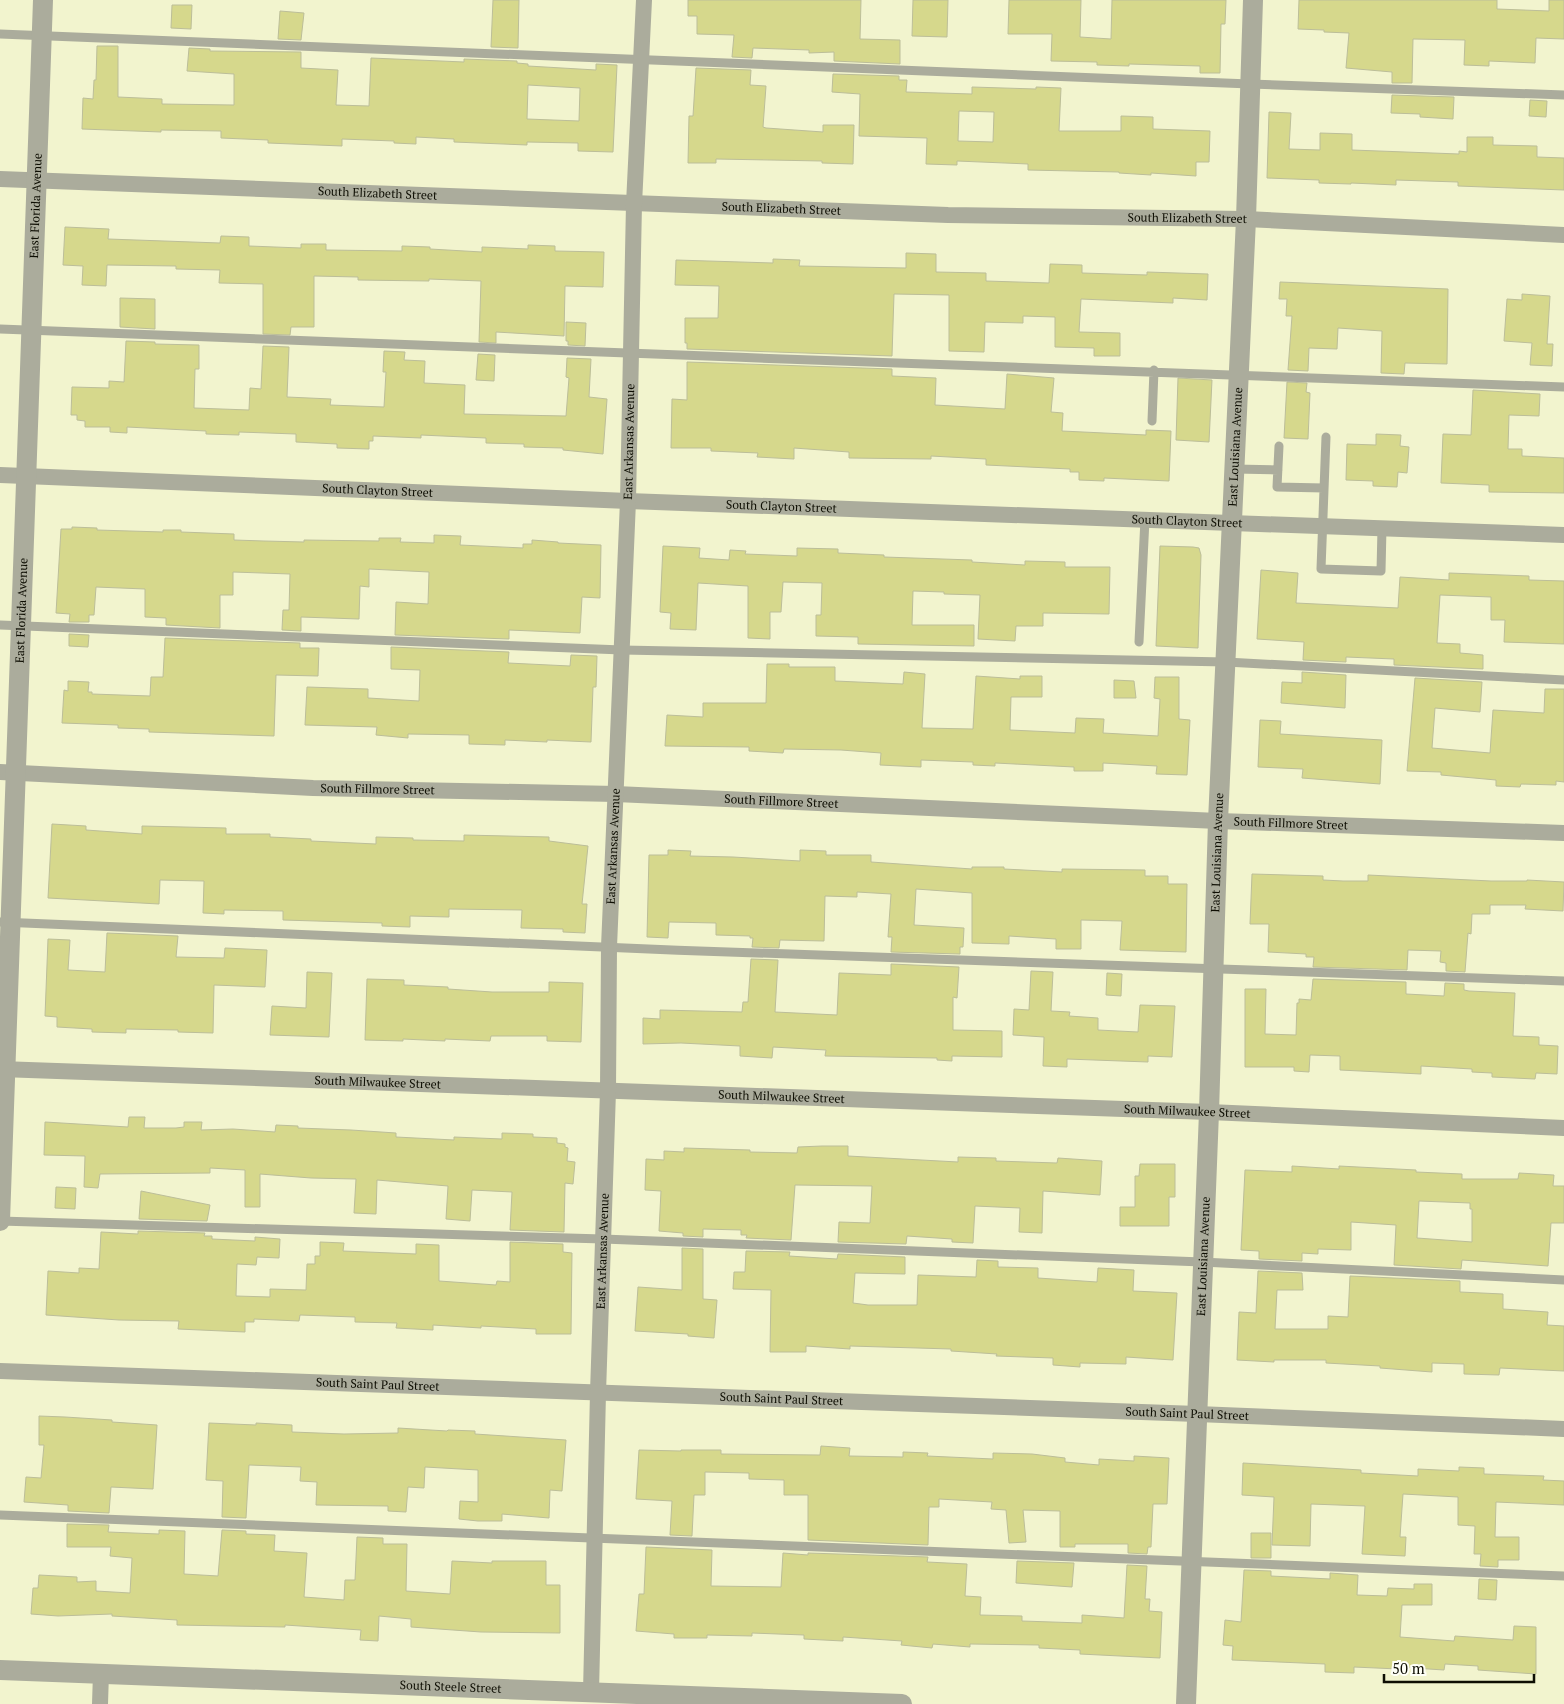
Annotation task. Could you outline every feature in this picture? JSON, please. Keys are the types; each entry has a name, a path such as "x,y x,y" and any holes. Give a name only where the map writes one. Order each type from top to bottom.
{"street":[{"name":"East Florida Avenue","path":"0,1221 8,773 21,626 43,0"},
{"name":"East Arkansas Avenue","path":"591,1692 608,1092 609,947 628,501 634,204 644,0"},
{"name":"East Louisiana Avenue","path":"1186,1704 1209,1112 1218,821 1246,219 1254,0"},
{"name":"South Elizabeth Street","path":"0,179 948,215 1246,219 1564,235"},
{"name":"South Clayton Street","path":"0,475 628,501 1564,535"},
{"name":"South Fillmore Street","path":"8,773 313,788 616,794 1218,821 1564,833"},
{"name":"South Milwaukee Street","path":"3,1069 1209,1112 1564,1128"},
{"name":"South Saint Paul Street","path":"0,1371 1564,1428"},
{"name":"South Steele Street","path":"0,1670 902,1704"},
{"path":"100,1704 101,1673"}],"lane":[{"path":"0,34 1564,95"},
{"path":"0,329 632,354 1238,373 1564,387"},
{"path":"1152,422 1154,370"},
{"path":"1326,437 1321,569 1381,571 1382,528"},
{"path":"1279,446 1278,487 1324,488"},
{"path":"1234,468 1278,470"},
{"path":"1139,642 1145,519"},
{"path":"0,625 622,650 1226,662 1564,680"},
{"path":"5,922 1213,970 1564,980"},
{"path":"0,1221 603,1239 1202,1262 1564,1280"},
{"path":"0,1515 1564,1576"}],"building":[{"path":"493,0 519,0 518,48 491,47"},
{"path":"688,0 861,0 860,39 900,40 900,64 834,61 834,52 809,53 809,50 753,48 752,58 732,57 734,35 697,34 697,16 688,16"},
{"path":"913,0 948,0 947,37 912,36"},
{"path":"1009,0 1081,0 1080,37 1111,39 1112,0 1226,0 1225,24 1221,24 1220,73 1200,73 1200,66 1097,65 1097,62 1051,61 1052,34 1008,34"},
{"path":"1299,0 1497,0 1497,9 1549,11 1549,0 1564,0 1564,39 1536,38 1535,63 1489,61 1489,66 1464,65 1465,40 1413,39 1412,83 1392,83 1392,72 1346,68 1349,33 1298,29"},
{"path":"172,5 192,5 191,29 171,28"},
{"path":"280,11 304,13 301,40 278,39"},
{"path":"97,46 118,46 118,97 162,99 162,104 234,105 234,74 187,71 189,48 210,49 210,51 301,52 301,68 338,70 336,105 369,106 371,58 464,62 464,59 517,61 517,63 528,64 528,66 596,70 596,64 617,65 613,152 578,151 578,143 527,142 527,145 454,142 454,139 416,137 416,144 394,143 394,141 342,139 342,146 268,143 268,140 221,138 221,131 161,130 161,132 82,129 83,98 93,99 94,80 96,80","holes":["528,85 580,88 579,121 527,119"]},
{"path":"696,68 751,70 750,85 766,86 763,127 823,132 823,125 854,125 853,164 822,163 822,161 716,159 716,163 688,163 689,116 693,116"},
{"path":"833,74 899,76 899,80 907,80 906,92 972,94 972,87 1061,88 1059,131 1121,131 1121,116 1153,117 1153,129 1210,131 1209,162 1196,162 1196,176 1028,170 1028,164 957,161 957,165 926,164 927,138 859,136 860,94 832,92","holes":["959,111 994,112 993,142 958,141"]},
{"path":"1392,95 1454,97 1453,119 1420,117 1420,114 1391,113"},
{"path":"1530,100 1547,101 1546,117 1529,116"},
{"path":"1269,112 1291,113 1289,149 1320,150 1320,133 1352,134 1352,150 1459,154 1459,151 1467,152 1467,137 1493,137 1493,145 1537,146 1537,157 1564,158 1564,190 1458,186 1458,182 1396,180 1396,185 1319,183 1319,180 1267,178"},
{"path":"65,227 109,229 108,239 220,243 221,236 249,237 249,246 301,248 301,244 326,244 326,250 402,251 402,246 482,252 482,247 528,249 528,245 555,246 555,251 604,252 603,287 565,286 564,336 496,332 496,343 479,342 481,281 429,279 429,281 358,280 358,277 314,276 314,327 291,327 290,335 263,334 263,284 219,283 220,270 176,269 176,266 107,265 106,286 82,285 83,266 63,265"},
{"path":"906,253 936,254 936,272 986,273 986,281 1049,283 1050,264 1082,265 1082,273 1147,275 1147,272 1208,274 1207,300 1173,298 1173,303 1081,299 1079,332 1120,333 1120,356 1094,356 1094,348 1055,347 1055,317 1023,316 1023,323 985,322 984,352 949,351 949,295 894,294 892,356 687,349 687,343 685,343 685,318 718,318 719,286 675,285 676,260 773,263 773,259 800,260 799,266 906,268"},
{"path":"1280,282 1448,289 1447,364 1405,363 1404,374 1381,373 1382,331 1338,328 1337,349 1309,348 1308,371 1288,370 1292,316 1286,316 1287,299 1279,299"},
{"path":"1522,294 1550,296 1547,344 1553,344 1552,366 1530,365 1532,343 1504,341 1507,299 1522,300"},
{"path":"120,298 155,299 155,329 120,327"},
{"path":"566,322 586,323 585,346 568,345 568,341 566,341"},
{"path":"126,341 199,345 199,369 195,369 194,408 249,410 250,388 261,389 263,346 289,347 287,397 331,399 330,405 384,407 386,372 383,372 384,351 405,352 404,360 425,361 424,383 465,385 464,414 566,416 569,378 566,377 567,358 591,359 589,397 607,399 603,454 563,450 563,448 524,447 524,444 486,443 486,438 421,435 421,438 373,436 373,441 369,441 369,449 337,448 337,444 296,442 296,434 239,432 239,435 206,434 206,431 127,427 127,433 110,432 110,427 85,427 85,421 77,420 77,415 71,415 72,387 109,388 109,381 124,382"},
{"path":"478,354 495,355 494,381 476,380"},
{"path":"687,362 892,369 892,376 936,378 935,405 1005,409 1007,374 1054,378 1051,412 1063,413 1062,431 1146,435 1146,430 1171,431 1169,481 1104,478 1104,481 1079,480 1079,472 1070,472 1070,469 986,465 986,459 931,456 931,459 849,458 849,452 794,448 794,459 757,457 758,453 711,451 711,448 671,448 672,399 687,400"},
{"path":"1178,378 1212,380 1209,442 1176,440"},
{"path":"1287,382 1307,383 1306,392 1310,393 1308,439 1284,438"},
{"path":"1473,390 1540,394 1539,416 1509,415 1508,449 1522,449 1522,456 1564,458 1564,493 1489,492 1489,485 1441,483 1443,434 1471,435"},
{"path":"1376,434 1401,435 1400,446 1409,447 1407,473 1398,472 1397,487 1373,486 1373,481 1346,480 1347,444 1376,445"},
{"path":"72,527 97,528 97,530 163,532 163,530 181,530 181,532 234,534 234,540 304,542 304,540 379,541 379,538 401,538 400,542 434,543 434,535 461,536 460,545 523,548 523,544 532,544 532,540 601,545 600,598 582,597 580,633 509,630 509,639 395,635 396,602 428,604 429,572 369,569 369,587 360,586 359,619 301,617 301,631 282,630 283,610 289,610 290,574 233,572 233,595 220,595 220,628 166,625 166,618 145,617 145,589 96,587 94,615 89,615 89,622 69,622 70,614 56,613 61,529 72,529"},
{"path":"663,546 700,548 699,558 729,560 730,550 746,551 745,554 797,556 797,548 838,549 838,553 884,555 884,557 972,560 972,562 1025,565 1025,561 1065,562 1065,567 1110,567 1109,614 1043,613 1043,626 1016,626 1015,641 978,639 980,595 913,591 912,625 974,625 974,646 858,644 858,637 816,636 816,615 821,615 822,583 783,582 781,612 770,612 770,639 748,638 748,586 698,583 696,630 670,629 671,613 660,612"},
{"path":"1160,546 1199,548 1201,555 1198,648 1156,646"},
{"path":"1261,570 1298,573 1296,603 1398,608 1400,577 1449,580 1449,573 1529,576 1529,580 1564,581 1564,644 1504,642 1505,620 1491,620 1491,597 1440,595 1437,643 1460,644 1460,653 1483,655 1483,669 1394,665 1394,659 1346,657 1346,662 1303,660 1304,642 1257,639"},
{"path":"69,634 89,635 88,647 69,646"},
{"path":"165,638 300,643 300,648 319,648 318,676 276,675 274,736 149,732 149,729 118,728 118,725 62,723 64,690 68,691 68,681 89,682 88,692 92,692 92,694 150,696 151,677 163,677"},
{"path":"391,647 509,652 508,663 570,666 571,655 597,656 596,687 593,687 591,742 505,740 505,745 469,744 469,735 408,734 408,738 376,735 377,727 305,725 307,687 368,689 368,698 419,701 420,670 391,669"},
{"path":"767,664 789,664 789,667 835,667 835,681 903,684 904,672 925,674 922,728 973,729 976,676 1020,679 1020,676 1042,676 1042,697 1011,697 1010,730 1075,733 1076,718 1104,719 1103,733 1158,736 1160,699 1154,698 1155,677 1179,677 1179,719 1190,720 1187,775 1156,774 1157,766 1103,763 1103,771 1074,771 1074,767 995,763 995,766 973,765 973,762 921,760 921,767 880,765 881,753 784,749 783,753 749,751 749,747 665,746 667,715 703,717 703,703 766,703"},
{"path":"1302,672 1346,675 1345,708 1281,703 1282,682 1302,683"},
{"path":"1415,678 1482,682 1480,712 1435,708 1432,748 1490,753 1493,710 1544,713 1545,689 1564,689 1564,782 1556,781 1556,785 1521,784 1520,787 1496,786 1496,780 1441,775 1441,772 1407,771"},
{"path":"1114,680 1134,681 1136,698 1114,698"},
{"path":"1260,720 1281,721 1280,734 1382,740 1380,784 1302,778 1303,769 1258,767"},
{"path":"52,824 86,826 86,830 142,834 142,826 226,828 226,834 270,834 270,837 311,839 311,841 376,844 376,837 464,841 464,835 549,837 549,841 588,846 582,904 587,904 585,933 563,932 563,929 521,928 522,910 449,909 449,917 410,916 410,927 382,926 382,923 283,920 283,911 224,910 224,914 203,913 204,881 160,880 159,904 48,898"},
{"path":"668,850 691,851 690,856 800,861 800,850 826,851 826,855 871,855 871,862 972,869 972,867 1004,867 1004,869 1062,872 1062,869 1145,870 1145,876 1168,876 1168,884 1187,884 1186,952 1120,950 1122,921 1081,920 1081,949 1056,949 1056,939 1009,936 1009,944 972,943 972,893 916,889 914,925 964,928 963,947 960,947 960,954 891,952 892,937 888,937 891,894 857,892 857,897 825,896 824,941 780,940 779,948 752,947 753,938 750,938 750,936 716,935 716,923 669,922 668,938 647,937 649,855 668,855"},
{"path":"1252,874 1323,876 1323,880 1343,881 1368,881 1368,875 1491,881 1564,882 1563,911 1525,909 1526,905 1490,905 1490,914 1472,914 1471,934 1468,933 1465,972 1446,971 1446,963 1440,962 1441,951 1408,950 1407,970 1313,967 1314,957 1306,957 1306,954 1268,952 1269,924 1250,924"},
{"path":"107,933 178,936 176,957 224,958 225,948 267,950 265,987 214,985 213,1033 126,1029 126,1033 92,1032 92,1029 57,1027 57,1017 45,1016 48,939 70,940 68,970 105,972"},
{"path":"751,959 778,960 775,1012 837,1015 839,973 891,975 891,964 959,967 957,998 953,997 953,1030 1002,1031 1002,1057 952,1056 952,1061 937,1060 937,1058 825,1056 826,1050 773,1047 772,1058 740,1056 740,1046 681,1043 643,1044 643,1018 660,1019 660,1010 742,1012 743,1002 748,1002"},
{"path":"1031,971 1053,972 1051,1011 1070,1012 1069,1016 1098,1018 1098,1030 1138,1032 1140,1005 1175,1006 1172,1057 1148,1056 1148,1062 1067,1059 1067,1067 1043,1066 1044,1037 1013,1035 1014,1009 1029,1010"},
{"path":"307,972 332,973 329,1037 270,1035 272,1006 306,1008"},
{"path":"1107,973 1122,974 1121,996 1106,995"},
{"path":"367,979 404,980 404,985 492,992 549,992 549,982 583,983 581,1042 547,1041 547,1036 491,1036 490,1041 445,1039 445,1041 365,1040"},
{"path":"1313,979 1406,982 1406,994 1444,996 1445,983 1464,984 1464,990 1469,991 1515,993 1513,1036 1539,1037 1539,1045 1558,1046 1557,1074 1536,1073 1535,1079 1492,1077 1492,1073 1472,1072 1472,1069 1421,1066 1421,1074 1340,1070 1340,1056 1310,1055 1309,1072 1294,1071 1294,1067 1245,1067 1245,989 1266,989 1265,1034 1296,1035 1297,1003 1299,1003 1299,999 1311,1000"},
{"path":"129,1117 145,1117 144,1128 176,1128 184,1127 184,1122 202,1122 201,1130 233,1129 275,1132 276,1125 298,1126 298,1128 396,1133 396,1137 454,1140 454,1137 502,1139 502,1133 533,1134 533,1137 557,1138 557,1143 565,1144 565,1147 568,1148 567,1161 575,1162 573,1184 565,1183 564,1232 510,1230 512,1192 472,1190 470,1221 446,1219 448,1186 377,1180 376,1214 354,1213 356,1179 260,1174 260,1207 245,1207 245,1170 210,1168 210,1173 100,1174 98,1188 84,1187 85,1156 44,1155 45,1122 128,1127"},
{"path":"848,1146 848,1156 958,1162 958,1157 996,1158 996,1161 1057,1163 1058,1158 1102,1161 1100,1195 1043,1191 1042,1233 1019,1232 1020,1208 975,1206 973,1243 952,1242 952,1239 907,1236 906,1244 838,1242 839,1222 870,1223 872,1186 795,1185 791,1240 746,1238 747,1235 741,1235 741,1230 703,1229 703,1237 683,1236 683,1233 659,1231 661,1191 645,1190 646,1159 664,1160 664,1151 684,1152 684,1148 797,1153 798,1147"},
{"path":"1140,1164 1175,1164 1175,1197 1169,1197 1169,1226 1120,1226 1120,1207 1135,1207 1135,1176 1139,1176"},
{"path":"1292,1166 1339,1169 1339,1166 1462,1174 1462,1179 1518,1179 1519,1173 1554,1175 1553,1186 1564,1186 1564,1223 1551,1223 1548,1266 1462,1260 1461,1269 1394,1265 1396,1225 1351,1222 1351,1250 1318,1249 1318,1254 1302,1253 1302,1261 1259,1259 1259,1251 1241,1250 1245,1170 1292,1172","holes":["1419,1201 1470,1203 1470,1209 1472,1209 1472,1242 1417,1238"]},
{"path":"56,1187 76,1188 75,1209 55,1208"},
{"path":"141,1191 210,1205 207,1221 139,1219"},
{"path":"138,1231 205,1233 204,1236 212,1236 212,1239 255,1241 255,1237 280,1239 279,1258 257,1257 256,1265 237,1264 236,1296 270,1297 270,1289 306,1290 307,1264 315,1264 315,1256 320,1256 320,1242 344,1243 343,1251 416,1254 416,1244 439,1245 439,1281 496,1285 497,1281 510,1282 510,1242 563,1244 563,1252 572,1253 571,1334 536,1334 536,1329 481,1326 481,1328 433,1325 433,1330 396,1328 397,1323 355,1322 355,1317 300,1315 299,1321 254,1319 254,1322 245,1322 245,1332 178,1329 179,1321 119,1320 46,1315 48,1271 79,1273 79,1268 99,1269 101,1232 138,1234"},
{"path":"682,1248 703,1249 703,1299 717,1300 714,1338 688,1336 688,1334 635,1331 638,1287 682,1290"},
{"path":"746,1251 790,1252 789,1256 837,1259 838,1254 905,1257 905,1274 855,1273 853,1303 868,1305 917,1305 918,1275 976,1277 977,1260 998,1261 998,1267 1038,1268 1038,1278 1097,1282 1098,1268 1134,1270 1133,1291 1177,1293 1173,1360 1126,1357 1126,1364 1080,1363 1080,1367 1053,1365 1053,1358 996,1356 997,1354 951,1351 951,1349 850,1346 850,1349 806,1346 806,1352 770,1352 771,1290 733,1289 734,1272 745,1272"},
{"path":"1258,1271 1302,1273 1303,1290 1277,1290 1275,1329 1328,1329 1328,1316 1348,1317 1350,1276 1460,1281 1460,1292 1503,1294 1503,1309 1548,1312 1547,1325 1564,1326 1564,1371 1500,1368 1499,1375 1464,1374 1464,1364 1432,1363 1432,1372 1380,1368 1380,1366 1326,1363 1326,1360 1274,1360 1274,1362 1237,1360 1239,1312 1256,1313"},
{"path":"39,1416 112,1420 112,1422 157,1425 153,1489 111,1487 109,1513 68,1511 68,1505 24,1502 26,1477 41,1478 44,1445 39,1445"},
{"path":"209,1423 292,1425 292,1432 344,1434 398,1433 398,1428 475,1431 475,1434 566,1440 562,1491 550,1490 549,1518 502,1514 502,1521 478,1521 459,1519 460,1501 478,1502 478,1470 425,1467 424,1488 408,1487 406,1512 388,1511 388,1506 316,1505 317,1482 300,1481 301,1467 249,1465 246,1518 222,1517 223,1481 206,1480"},
{"path":"821,1446 850,1448 849,1456 903,1457 903,1452 928,1453 927,1456 993,1459 993,1453 1032,1454 1065,1458 1065,1462 1099,1465 1099,1459 1134,1461 1134,1456 1169,1458 1167,1504 1153,1504 1151,1547 1148,1547 1147,1554 1128,1553 1128,1544 1075,1544 1075,1547 1060,1547 1060,1511 1023,1510 1026,1542 1009,1543 1006,1510 991,1509 992,1502 939,1499 939,1507 929,1507 928,1545 808,1540 808,1495 784,1495 784,1480 749,1479 749,1473 705,1472 705,1495 694,1495 692,1536 670,1535 672,1501 636,1499 639,1450 721,1450 721,1454 820,1455"},
{"path":"1243,1463 1361,1470 1361,1473 1418,1476 1418,1469 1459,1471 1459,1467 1484,1468 1484,1474 1544,1476 1543,1480 1564,1481 1564,1505 1496,1502 1495,1537 1519,1537 1519,1560 1498,1560 1498,1567 1480,1566 1481,1554 1474,1554 1475,1526 1458,1525 1458,1497 1403,1494 1400,1537 1406,1537 1405,1556 1362,1554 1365,1506 1311,1504 1310,1546 1272,1545 1274,1497 1242,1495"},
{"path":"67,1524 109,1525 108,1532 159,1534 159,1530 185,1531 184,1574 218,1576 222,1530 246,1531 246,1534 275,1535 274,1551 307,1553 304,1597 344,1600 345,1580 355,1580 357,1537 383,1538 383,1544 407,1544 406,1591 450,1594 452,1561 492,1563 492,1561 546,1561 546,1585 560,1585 560,1633 481,1632 411,1627 411,1619 379,1616 378,1641 360,1640 361,1630 285,1625 285,1627 177,1625 177,1620 112,1616 112,1614 58,1616 31,1614 33,1588 38,1588 39,1575 77,1577 77,1582 96,1581 96,1591 130,1593 132,1558 110,1556 111,1547 67,1547"},
{"path":"1251,1533 1271,1533 1271,1558 1251,1558"},
{"path":"646,1547 712,1550 711,1586 781,1587 783,1553 928,1557 927,1562 967,1564 965,1596 981,1597 980,1615 1022,1616 1022,1621 1082,1623 1082,1615 1124,1618 1127,1565 1147,1566 1145,1599 1150,1599 1149,1611 1162,1612 1160,1658 1080,1654 1080,1650 1039,1648 1039,1645 970,1644 970,1647 933,1644 932,1648 901,1645 902,1641 843,1637 843,1641 804,1639 804,1635 752,1633 752,1636 707,1635 707,1638 674,1638 674,1634 636,1631 639,1594 644,1594"},
{"path":"1017,1561 1074,1563 1072,1587 1016,1583"},
{"path":"1244,1570 1271,1571 1271,1576 1330,1579 1330,1573 1358,1575 1357,1595 1387,1596 1388,1588 1414,1589 1414,1584 1432,1584 1432,1605 1402,1605 1400,1637 1454,1641 1455,1636 1513,1640 1514,1626 1536,1627 1536,1674 1478,1670 1478,1666 1445,1664 1444,1670 1354,1667 1354,1673 1325,1672 1325,1664 1232,1660 1233,1646 1223,1645 1225,1620 1241,1622"},
{"path":"1479,1579 1497,1580 1496,1600 1478,1599"}]}
